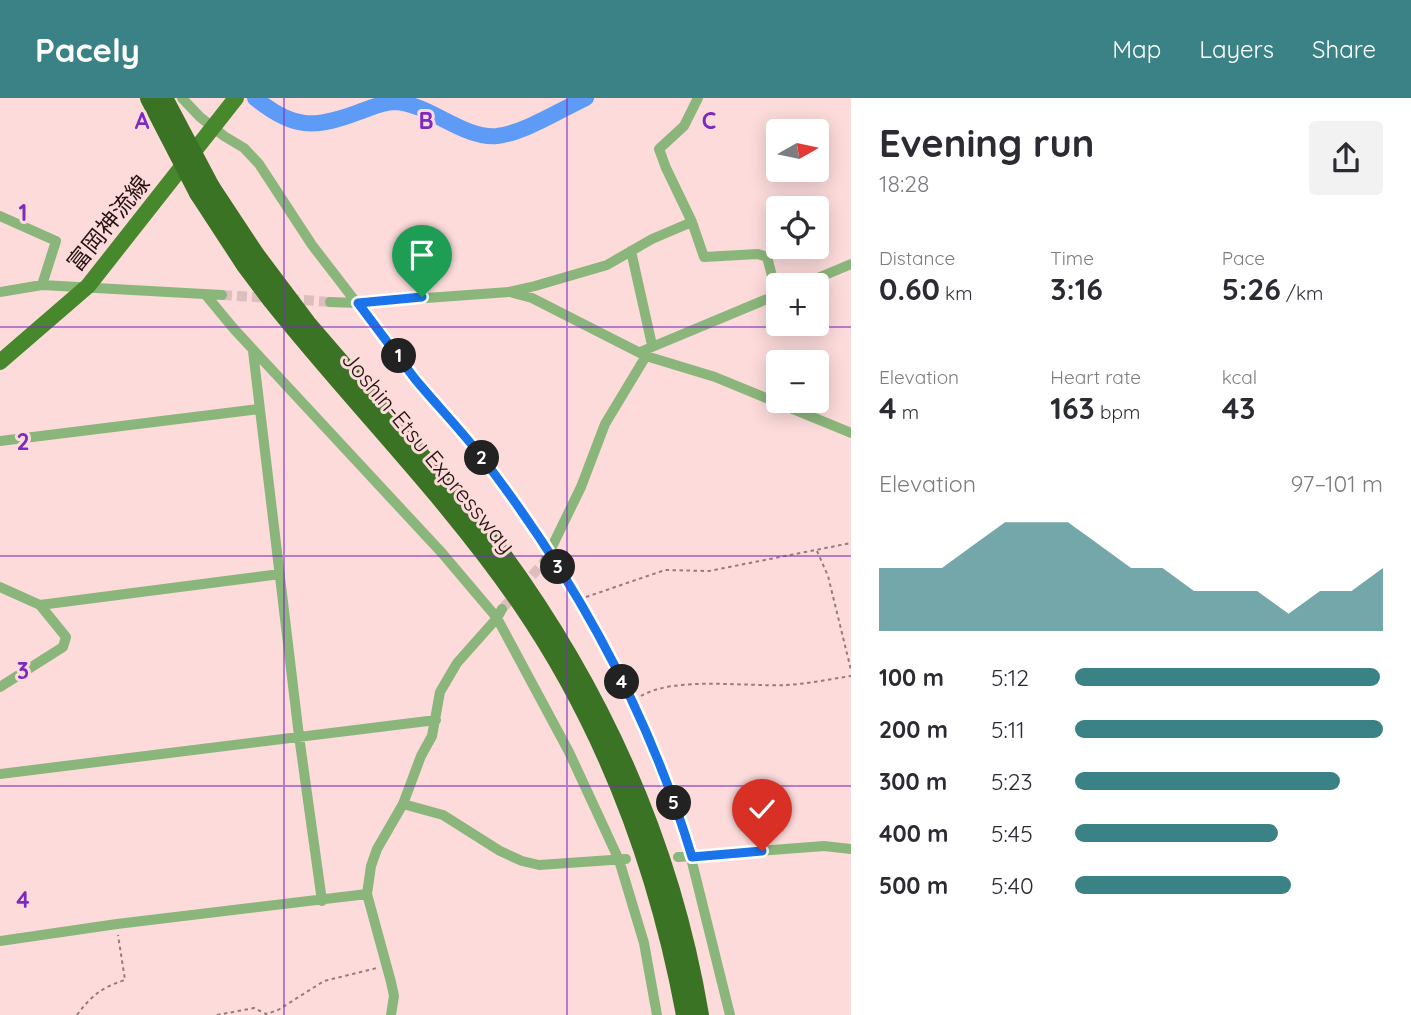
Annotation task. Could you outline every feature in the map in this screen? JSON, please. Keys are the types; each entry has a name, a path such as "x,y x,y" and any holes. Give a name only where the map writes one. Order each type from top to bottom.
{"highway":[{"name":"Joshin-Etsu Expressway","path":"149,98 204,190 300,314 475,518 556,631 614,740 652,832 685,942 699,1015"},
{"name":"Joshin-Etsu Expressway","path":"164,98 232,247 272,301 464,530 521,604 546,643 589,722 636,831 665,923 685,1015"}],"main road":[{"name":"富岡神流線","path":"0,362 88,286 236,98"}],"street":[{"path":"182,98 244,148 259,164 312,245 416,380 478,453 578,599 632,701 684,830 730,1015"},
{"path":"698,98 684,126 659,149 666,168 692,222 704,257 758,254 767,257 772,273"},
{"path":"0,216 56,241 42,285"},
{"path":"330,302 358,303 509,292 607,265 652,239 692,222"},
{"path":"631,251 652,345"},
{"path":"829,273 851,264"},
{"path":"0,292 42,285 222,295"},
{"path":"509,292 532,298 643,354 715,377 851,433"},
{"path":"205,294 253,351 499,614 623,860 644,943 657,1015"},
{"path":"547,557 581,487 605,424 643,354 652,345 766,300"},
{"path":"253,351 299,736 322,901"},
{"path":"0,441 259,409"},
{"path":"40,605 280,574"},
{"path":"0,587 40,605 66,637 63,647 1,686"},
{"path":"391,1015 394,996 388,965 367,894 370,866 403,804 421,756 432,736 440,691 457,663 499,614"},
{"path":"0,774 436,720"},
{"path":"403,804 443,815 500,851 523,861 539,865 623,860"},
{"path":"678,857 824,846 851,849"},
{"path":"0,941 367,894"}],"path":[{"path":"578,599 665,570 709,571 851,543"},
{"path":"816,550 828,576 851,670"},
{"path":"632,701 645,693 682,686 790,685 851,676"},
{"path":"77,1015 89,998 104,987 125,980 117,924"},
{"path":"217,1015 254,1008 266,1014 278,1010 324,981 388,965"}],"waterway":[{"path":"255,98 281,116 304,123 343,118 381,104 408,104 472,132 497,136 530,126 586,98"}],"tunnel":[{"path":"222,295 270,298"},
{"path":"289,299 330,302"},
{"path":"502,609 545,561"}],"route":[{"path":"422,297 358,303 416,380 478,453 550,554 578,599 632,701 656,757 692,857 762,851"}]}
